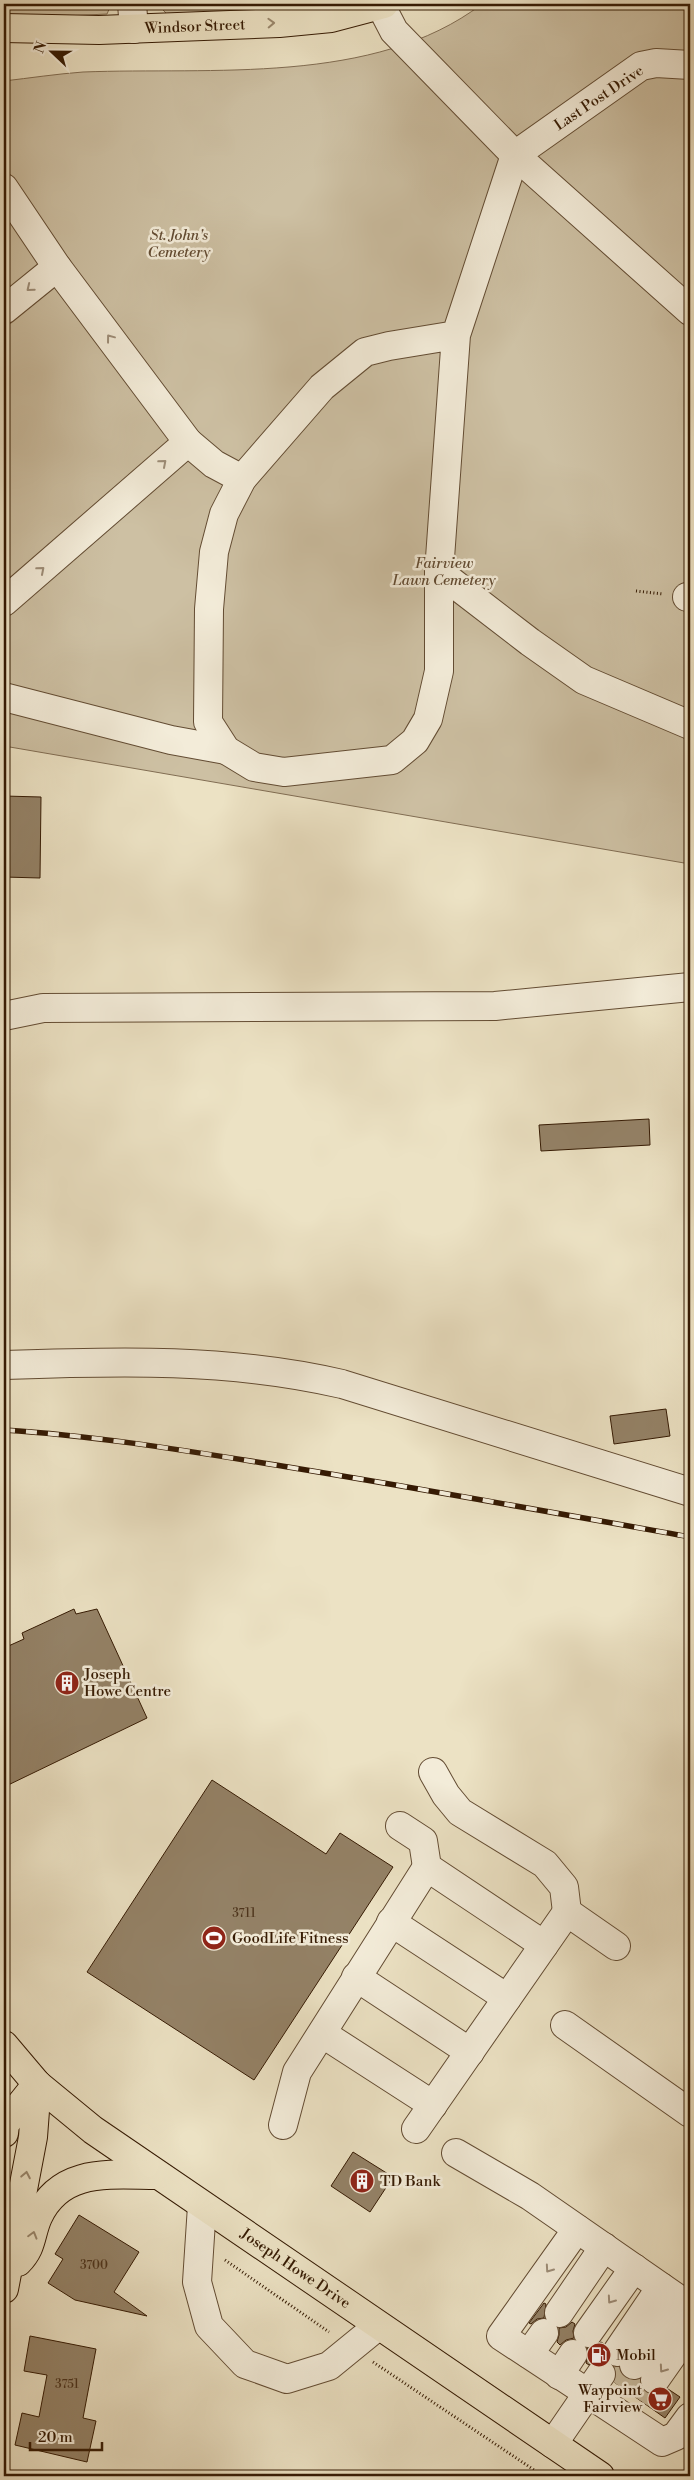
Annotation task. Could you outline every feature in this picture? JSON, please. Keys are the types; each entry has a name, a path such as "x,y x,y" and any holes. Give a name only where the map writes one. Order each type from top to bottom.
{"main road":[{"name":"Windsor Street","path":"4,28 99,30 133,16 279,23 331,18 381,4"},
{"path":"4,46 99,30"},
{"name":"Joseph Howe Drive","path":"4,2045 37,2084 93,2130 600,2476"},
{"path":"4,2133 5,2124 37,2084"},
{"path":"5,2281 33,2136 37,2084"},
{"path":"5,2281 28,2252 38,2217 52,2196 66,2184 96,2175 157,2175"}],"lane":[{"path":"381,4 394,31 515,155 690,311"},
{"name":"Last Post Drive","path":"515,155 642,66 656,63 690,65"},
{"path":"4,697 171,740 226,750 254,767 284,772 392,760 414,740 428,719 439,671 440,572 456,335 515,155"},
{"path":"4,188 57,267 188,442 214,464 242,479"},
{"path":"4,310 57,267"},
{"path":"226,750 208,722 209,609 214,552 224,514 242,479 322,387 365,352 456,335"},
{"path":"4,602 188,442"},
{"path":"440,572 530,642 584,680 690,725"},
{"path":"4,1016 44,1008 495,1006 690,987"},
{"path":"4,1365 177,1362 307,1376 342,1384 690,1492"},
{"path":"416,2129 567,1912 564,1887 545,1864 460,1812 446,1795 433,1772"},
{"path":"283,2125 296,2072 323,2034 356,1977 427,1867 423,1841 400,1826"},
{"path":"427,1867 544,1945"},
{"path":"567,1912 616,1946"},
{"path":"391,1922 507,1998"},
{"path":"356,1977 470,2052"},
{"path":"565,2025 690,2113"},
{"path":"323,2034 433,2105"},
{"path":"456,2153 530,2196 677,2298 621,2386"},
{"path":"202,2206 197,2282 208,2326 244,2364 288,2379 329,2366 378,2326"},
{"path":"577,2229 501,2336 544,2334 621,2386 662,2442 676,2436 690,2417"},
{"path":"544,2334 604,2247"},
{"path":"573,2354 634,2268"},
{"path":"553,2444 690,2330"}],"green space":[{"path":"60,4 107,4 110,7 107,14 4,19 4,8"},
{"path":"164,4 312,4 277,10 167,14 162,9"},
{"name":"Fairview Lawn Cemetery","path":"482,4 690,4 690,864 4,746 4,81 83,72 237,70 290,67 342,60 392,49 439,30"}],"building":[{"path":"4,796 41,797 40,878 4,877"},
{"path":"649,1119 650,1145 541,1151 539,1125"},
{"path":"666,1409 670,1436 614,1444 610,1416"},
{"name":"Joseph Howe Centre","path":"74,1609 76,1614 97,1609 147,1718 4,1787 4,1648 24,1639 22,1633"},
{"path":"212,1780 326,1854 340,1833 393,1867 254,2080 87,1972"},
{"name":"TD Bank","path":"353,2152 393,2177 370,2212 331,2186"},
{"path":"79,2215 139,2252 114,2292 147,2316 75,2300 48,2283 63,2259 55,2254"},
{"path":"544,2303 546,2304 544,2318 537,2319 531,2324 529,2323"},
{"path":"572,2322 575,2324 574,2338 566,2340 560,2345 557,2342 559,2328 566,2327"},
{"path":"30,2336 96,2349 83,2418 96,2421 87,2462 15,2445 22,2413 39,2417 47,2375 24,2371"},
{"path":"601,2342 604,2344 601,2351 603,2359 595,2360 589,2365 586,2363 587,2348 595,2347"},
{"path":"615,2367 619,2367 626,2378 632,2380 640,2379 641,2387 646,2393 654,2396 668,2389 680,2397 665,2418 614,2382 617,2375"}],"tunnel":[{"path":"619,2386 634,2365"},
{"path":"641,2401 655,2380"}],"railway":[{"path":"4,1430 147,1445 339,1475 690,1537"}],"place":[{"name":"Joseph Howe Centre","path":"67,1683"},
{"name":"GoodLife Fitness","path":"214,1938"},
{"name":"TD Bank","path":"362,2181"},
{"name":"Mobil","path":"599,2355"},
{"name":"Waypoint Fairview","path":"660,2399"}],"park label":[{"name":"St. John's Cemetery","path":"179,244"}]}
